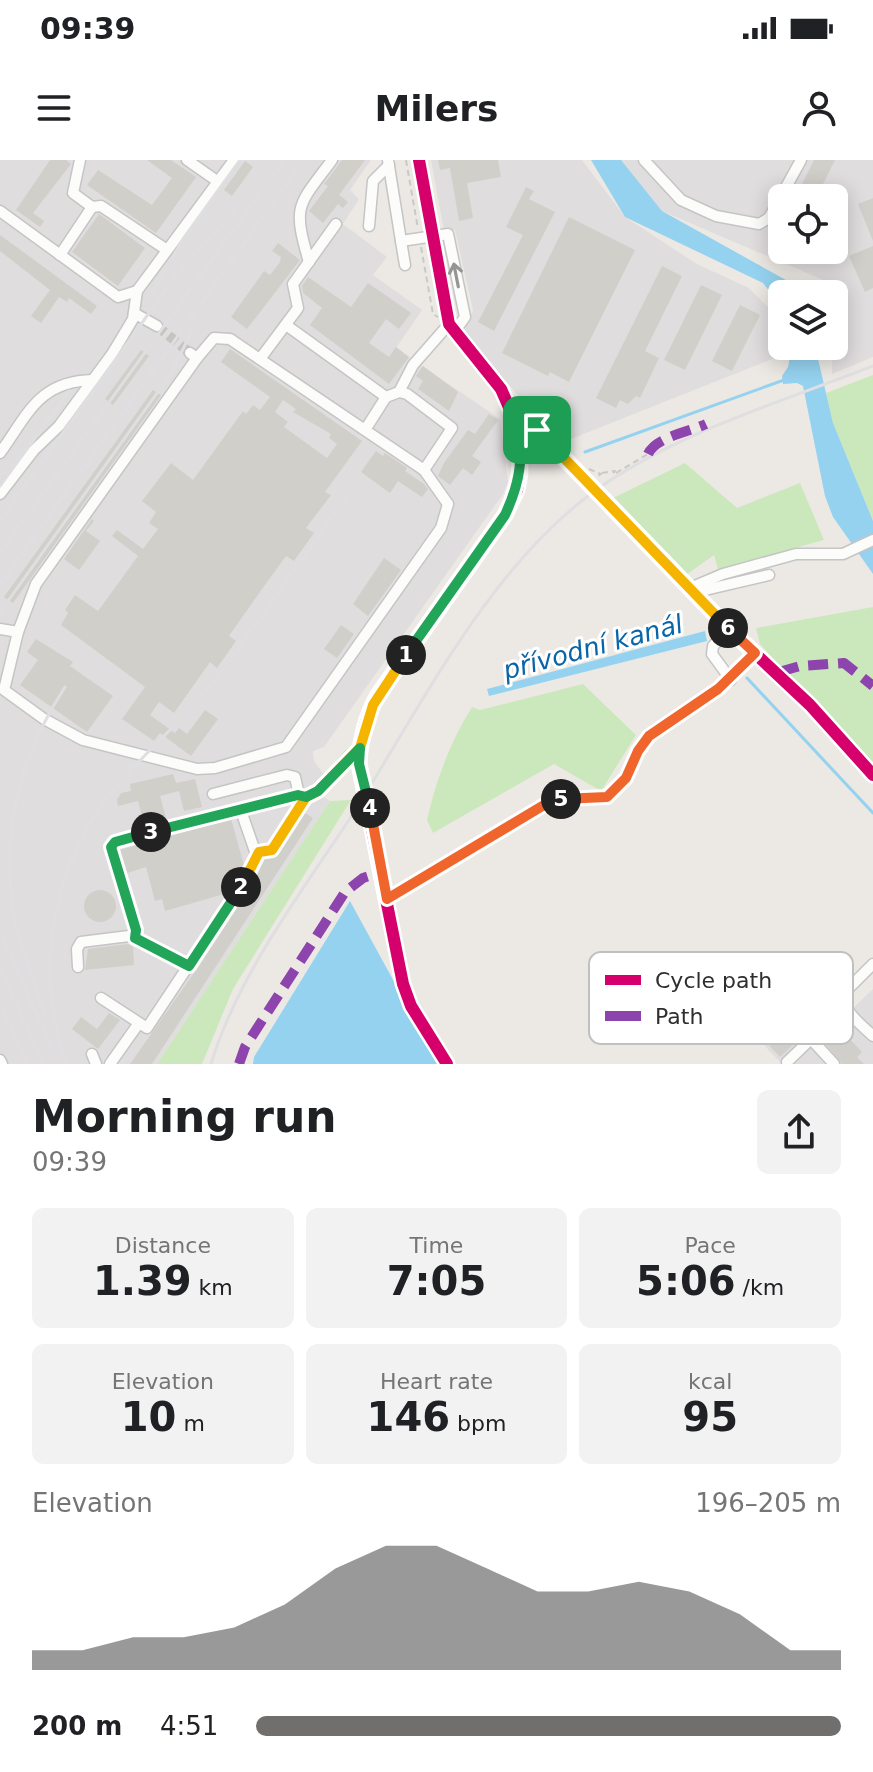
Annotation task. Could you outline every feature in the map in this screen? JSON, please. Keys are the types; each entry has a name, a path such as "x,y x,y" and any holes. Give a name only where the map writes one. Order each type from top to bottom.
{"street":[{"path":"80,160 73,193 92,207 101,206 167,250"},
{"path":"187,160 217,181"},
{"path":"309,262 299,231 299,205 332,160"},
{"path":"419,160 452,328 501,389 516,419 520,473 517,490 505,515 378,695 360,748 359,764 403,984 411,1006 447,1064"},
{"path":"644,160 681,200 716,216 759,224 769,218 801,160"},
{"path":"0,494 34,450 59,426 93,380 134,313 137,291 231,161"},
{"path":"369,226 373,181 389,162"},
{"path":"389,162 405,265"},
{"path":"60,255 92,207"},
{"path":"0,211 118,297 137,291"},
{"path":"260,359 298,308 293,284 336,224"},
{"path":"399,392 413,365 465,317 448,234 401,241"},
{"path":"134,313 157,326"},
{"path":"286,325 386,397"},
{"path":"214,338 230,339 260,359 424,470 448,504 441,528 286,747 215,768 197,769 83,740 44,719 4,690 18,632 36,584 194,356 214,338"},
{"path":"0,453 43,394 73,380 93,380"},
{"path":"365,430 386,397 399,392 407,394 452,428 424,470"},
{"path":"516,419 537,430 729,629 810,705 873,775"},
{"path":"0,429 12,437"},
{"path":"694,592 723,574 761,573 796,554 843,554 873,540"},
{"path":"0,629 18,632"},
{"path":"729,629 713,646 712,654 731,680"},
{"path":"387,899 549,802 570,797 607,797 626,778 638,751 649,736 731,680 755,653"},
{"path":"135,938 136,930 111,847 115,842 240,808 318,791 360,748"},
{"path":"213,794 287,775 295,777 303,796"},
{"path":"101,998 147,1028 248,876 259,852 272,850 303,796"},
{"path":"240,808 257,857"},
{"path":"78,967 77,949 81,942 92,938 129,936 189,966"},
{"path":"853,984 873,964"},
{"path":"853,1015 873,1036"},
{"path":"110,1064 139,1023"},
{"path":"787,1062 806,1044"},
{"path":"816,1044 834,1064"}],"path":[{"path":"611,476 648,454"},
{"path":"601,474 616,473"}],"shaded area":[{"path":"0,160 371,160 350,190 359,199 343,224 387,257 373,275 422,310 396,348 500,419 508,482 503,494 324,747 313,751 314,761 325,776 315,786 319,794 330,801 157,1064 0,1064"},
{"path":"431,160 582,160 625,217 697,264 749,288 768,307 770,360 571,439 546,427 463,333 473,310 455,230 444,231"},
{"path":"621,160 873,160 873,357 832,374 832,360 848,360 848,280 823,280 786,264 848,264 848,184 768,184 768,256 662,211"},
{"path":"873,989 873,1064 782,1064 765,1046 853,1044 853,1008"}],"green space":[{"path":"873,375 873,521 833,423 826,393"},
{"path":"685,463 737,508 800,483 824,540 718,569 714,555 686,575 613,498"},
{"path":"873,607 873,767 760,644 756,628"},
{"path":"583,684 636,735 601,791 554,764 433,833 427,820 435,790 450,748 472,707 480,710"},
{"path":"351,800 233,989 202,1064 157,1064 330,801"}],"water":[{"path":"591,160 621,160 662,211 786,280 768,280 768,289 763,283 625,217"},
{"path":"789,360 818,360 833,423 873,521 873,574 833,517 825,496 803,386 783,384 782,376"},
{"path":"705,631 707,641 489,696 487,689"},
{"path":"350,901 439,1064 253,1064 254,1057"}],"building":[{"path":"50,160 66,160 71,164 33,213 44,221 40,227 16,210"},
{"path":"147,160 171,160 196,177 156,233 87,185 98,170 152,205 172,178"},
{"path":"342,160 365,160 339,195 348,202 343,208 338,204 323,223 309,211"},
{"path":"438,160 498,160 501,177 467,183 473,218 459,221 450,168 440,170"},
{"path":"814,160 835,160 823,184 802,184"},
{"path":"245,161 253,167 232,196 224,190"},
{"path":"526,187 534,191 529,199 555,212 494,331 478,322 523,235 506,227"},
{"path":"873,198 873,241 858,204"},
{"path":"99,214 145,248 118,286 72,252"},
{"path":"569,217 635,250 569,382 550,372 548,376 502,353"},
{"path":"0,235 97,306 91,314 69,298 67,302 59,297 41,323 31,316 50,290 0,251"},
{"path":"278,243 300,260 247,329 231,317 264,271 270,275 280,262 281,257 272,251"},
{"path":"873,246 873,288 865,292 849,256"},
{"path":"662,266 682,276 645,351 659,358 640,398 636,396 628,404 620,400 616,408 596,398"},
{"path":"308,277 351,307 368,283 411,313 399,329 386,319 369,343 389,357 396,347 409,357 389,384 310,325 322,308 303,293 302,286"},
{"path":"701,285 722,295 685,370 664,360"},
{"path":"740,305 760,315 732,371 712,361"},
{"path":"230,349 362,441 325,492 331,495 306,528 314,533 294,561 286,556 262,589 229,636 236,641 217,668 210,662 174,713 159,702 150,715 175,733 179,728 187,734 205,710 218,719 191,756 160,733 154,741 122,719 145,687 61,625 68,613 65,610 75,595 98,611 138,556 112,536 117,530 143,549 158,529 149,523 156,512 142,501 171,463 193,480 243,411 246,414 253,405 260,410 270,397 221,362","holes":["283,400 296,409 293,412 331,434 329,438 337,444 327,458 284,427 288,422 275,412"]},
{"path":"141,350 149,356 113,405 105,399"},
{"path":"423,366 458,392 449,411 418,389 423,381 416,376"},
{"path":"153,390 161,395 13,603 4,597"},
{"path":"489,414 498,420 472,456 481,462 472,475 463,468 450,485 438,476 444,463 468,430 475,434"},
{"path":"376,451 383,456 385,453 407,468 405,471 424,484 428,489 422,497 398,481 390,493 361,472"},
{"path":"92,519 94,521 86,531 100,541 79,570 64,559"},
{"path":"384,558 401,570 368,616 353,604"},
{"path":"341,625 354,634 337,658 324,649"},
{"path":"36,639 73,662 70,666 113,696 87,732 20,685 38,660 27,652"},
{"path":"173,774 176,783 195,779 202,807 184,811 179,791 160,796 166,818 144,824 138,801 118,806 121,793 131,791 130,784"},
{"path":"305,813 313,818 152,1064 130,1064 196,970 255,880 265,859 278,855"},
{"path":"231,819 244,865 238,877 220,882 224,894 165,911 162,899 155,901 146,867 127,873 120,850"},
{"path":"100,890 112,894 116,906 112,918 100,922 88,918 84,906 88,894"},
{"path":"128,944 133,947 134,965 85,970 88,949"},
{"path":"109,1013 120,1020 98,1049 72,1029 81,1017 97,1029"},
{"path":"853,1042 862,1052 857,1057 864,1064 842,1064 826,1044"},
{"path":"770,1044 794,1044 780,1057"}],"waterway":[{"path":"585,452 784,380"},
{"path":"747,678 873,813"}],"tunnel":[{"path":"157,326 190,353"}],"railway":[{"path":"151,295 183,239 240,160"},
{"path":"0,553 284,160"},
{"path":"0,584 304,160"},
{"path":"0,520 175,277 242,202"},
{"path":"0,612 170,375 195,325"},
{"path":"211,1064 223,1030 255,965 354,812 432,683 489,599 555,524 592,493 657,453 728,421 873,366"},
{"path":"0,486 69,391"},
{"path":"67,1064 51,993 51,957 54,921 76,852 114,790 209,687 354,486"},
{"path":"46,1016 15,924 10,859 16,800 24,771 48,715 65,687"},
{"path":"0,932 54,1053"},
{"path":"0,967 43,1064"},
{"path":"0,1005 28,1064"}],"marked path":[{"path":"648,454 665,439 706,424"},
{"path":"779,672 800,666 844,663 873,686"},
{"path":"239,1064 245,1047 345,892 363,878 382,872"}],"cycle path":[{"path":"419,160 449,324 501,389 519,430 520,473 517,490 505,515 378,695 362,737 359,764 403,984 411,1006 447,1064"},
{"path":"516,419 537,430 729,629 810,705 873,775"}],"route":[{"path":"537,430 516,419 521,458 517,490 505,515 378,695 360,748 318,791 306,797 272,850 259,852 248,876 189,966 135,938 136,930 111,847 115,842 240,808 298,795 306,797 318,791 350,755 360,748 359,764 387,899 549,802 570,797 607,797 626,778 638,751 649,736 731,680 755,653 594,492 537,430"}],"water label":[{"name":"přívodní kanál","path":"593,647"}]}
